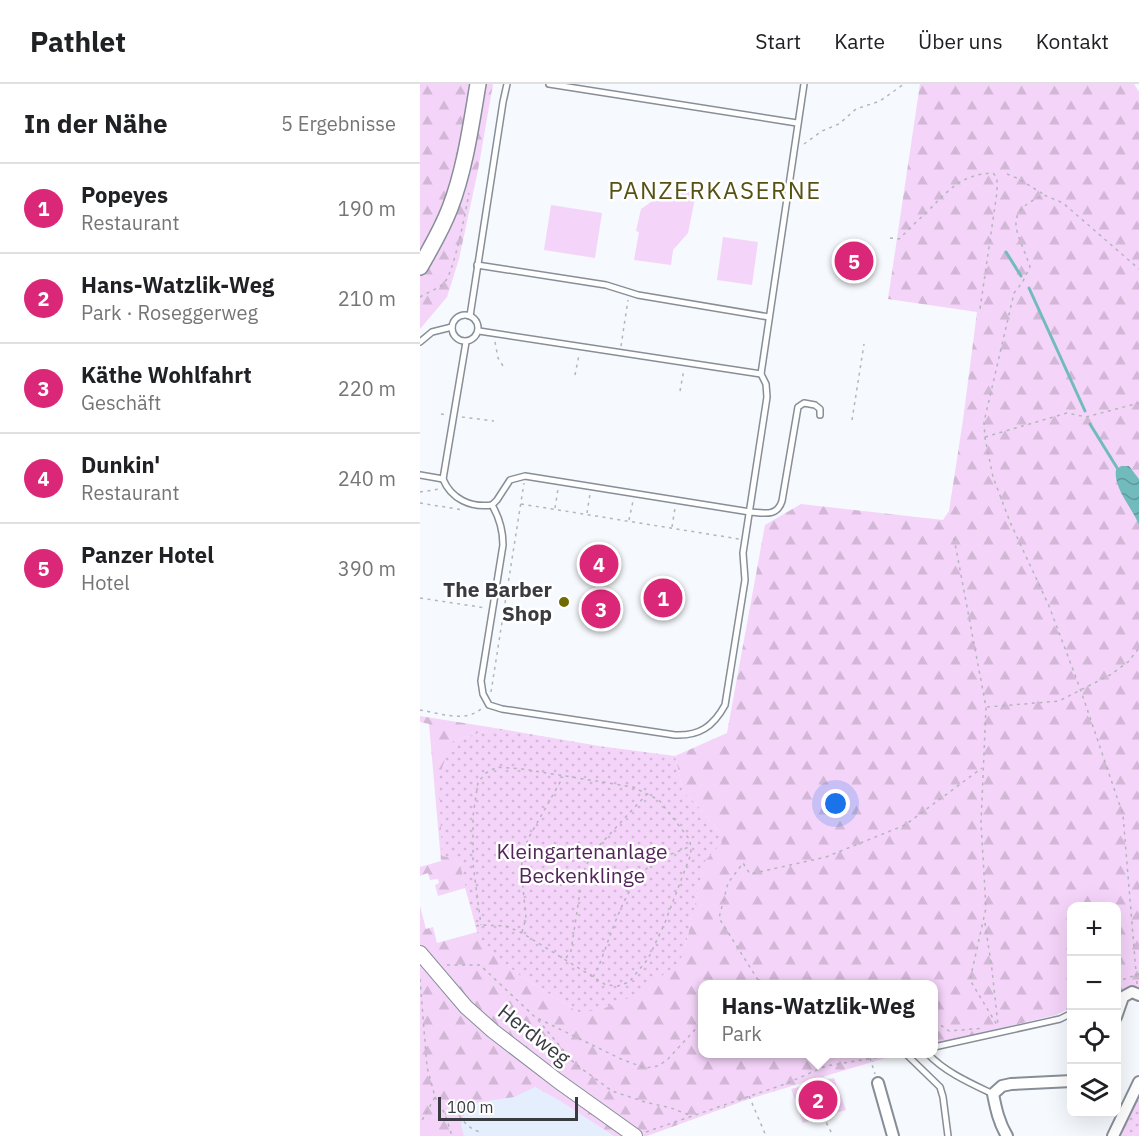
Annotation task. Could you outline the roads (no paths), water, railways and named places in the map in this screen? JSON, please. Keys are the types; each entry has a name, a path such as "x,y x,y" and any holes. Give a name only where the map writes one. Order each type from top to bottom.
{"main road":[{"path":"420,267 441,228 455,192 478,84"}],"street":[{"name":"Herdweg","path":"420,953 466,1007 493,1031 635,1136"},
{"path":"1121,997 1132,992 1139,993"},
{"path":"1007,1136 1002,1128 993,1094 1002,1086 1011,1084 1067,1081"},
{"path":"1113,1136 1139,1082"},
{"path":"878,1083 893,1136"}],"lane":[{"path":"470,316 507,84"},
{"path":"549,84 797,123"},
{"path":"492,505 503,536 503,545 481,681 483,694 488,703 502,709 675,735 695,733 705,729 713,722 724,705 745,580 743,553 767,397 766,384 761,374 804,84"},
{"path":"477,265 606,285 638,296 769,317"},
{"path":"461,316 470,316 476,319 479,331 472,340 466,342 457,339 452,331 454,322 461,316"},
{"path":"420,342 432,332 452,327"},
{"path":"479,331 761,374"},
{"path":"466,342 443,479 456,497 465,502 484,506 492,505 510,480 525,476 769,514 780,508 798,407 804,404 815,405 820,409 820,415"},
{"path":"420,475 443,479"},
{"path":"938,1046 1000,1028 1060,1019 1067,1015"},
{"path":"909,1058 940,1087 948,1136"},
{"path":"932,1058 969,1083 993,1094"}],"water":[{"path":"1121,466 1129,466 1139,479 1139,525 1117,484 1116,470"}],"waterway":[{"path":"1006,252 1021,276"},
{"path":"1029,288 1085,411"},
{"path":"1090,424 1119,471"}],"place":[{"name":"Panzer Hotel","path":"854,261"},
{"name":"Dunkin'","path":"599,564"},
{"name":"Popeyes","path":"663,598"},
{"name":"The Barber Shop","path":"564,602"},
{"name":"Käthe Wohlfahrt","path":"601,609"},
{"name":"Hans-Watzlik-Weg","path":"818,1100"}],"district":[{"name":"PANZERKASERNE","path":"715,191"}],"park label":[{"name":"Kleingartenanlage Beckenklinge","path":"582,864"}]}
